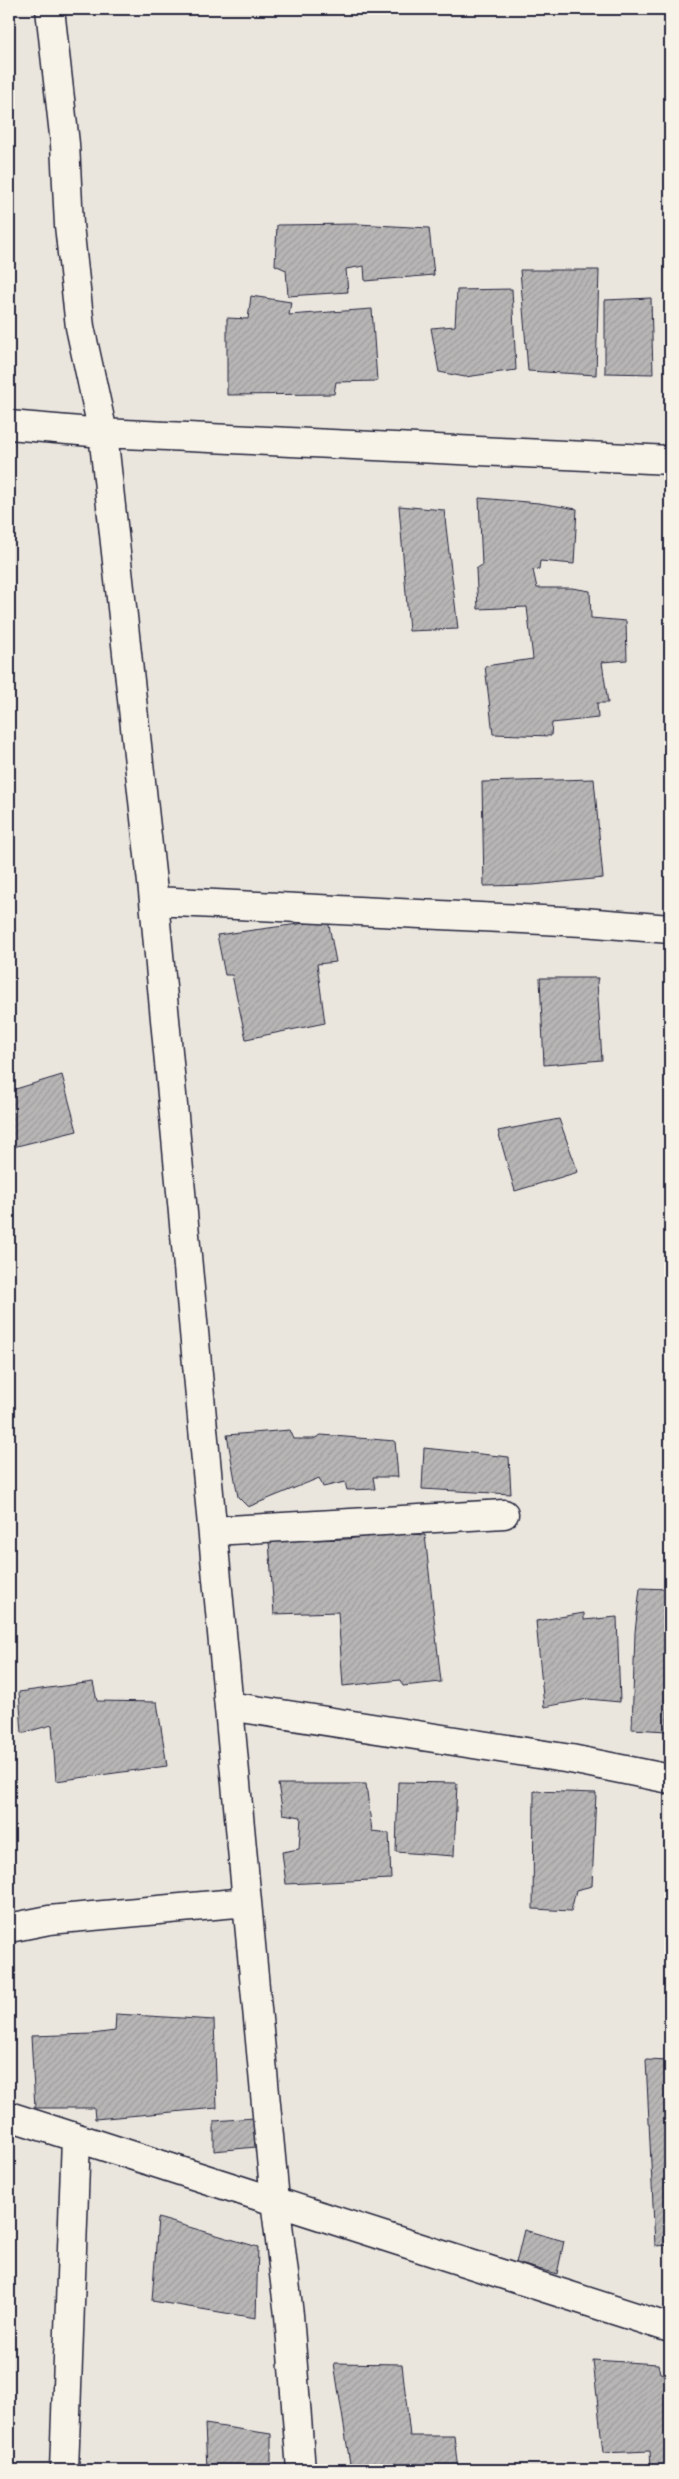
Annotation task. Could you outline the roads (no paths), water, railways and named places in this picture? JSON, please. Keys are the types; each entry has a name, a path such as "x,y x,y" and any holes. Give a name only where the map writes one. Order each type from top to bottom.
{"street":[{"path":"50,9 65,144 69,225 80,327 103,433 154,901 247,1902 289,2315 300,2470"},
{"path":"9,425 103,433 670,460"},
{"path":"154,901 583,922 670,929"},
{"path":"213,1531 504,1514"},
{"path":"229,1706 571,1759 670,1779"},
{"path":"9,1928 49,1920 247,1902"},
{"path":"9,2116 276,2200 670,2328"},
{"path":"64,2470 76,2138"}]}
